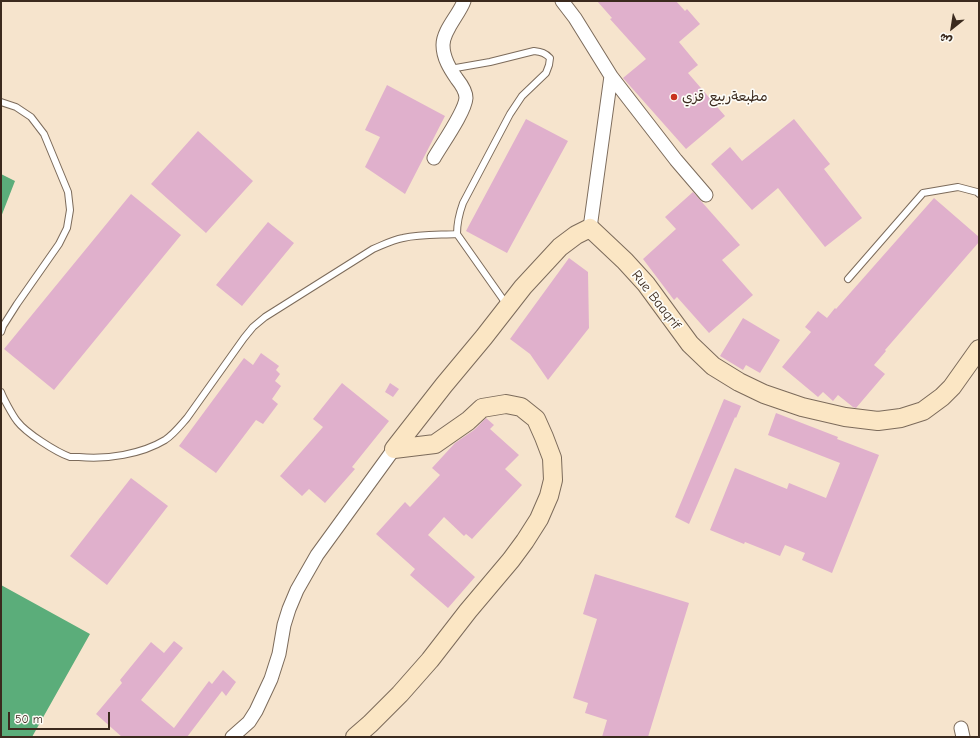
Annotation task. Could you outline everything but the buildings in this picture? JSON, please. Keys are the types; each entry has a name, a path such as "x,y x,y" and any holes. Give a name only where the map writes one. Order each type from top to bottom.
{"street":[{"path":"434,158 460,116 466,97 464,89 445,58 442,44 464,1"},
{"path":"562,1 575,18 611,76 676,160 706,195"},
{"path":"232,737 249,722 256,711 271,679 279,654 284,625 289,609 297,590 318,555 394,449 523,287 560,247 576,234 590,228 611,76"},
{"name":"Rue Baaqrif","path":"590,228 625,261 646,284 690,344 713,366 739,382 764,394 802,407 845,417 878,421 901,418 923,411 942,397 952,387 979,348"},
{"path":"355,737 400,694 430,660 525,541 539,519 549,496 553,480 552,458 536,419 521,408 506,404 482,408 468,421 435,444 394,449"}],"lane":[{"path":"450,68 490,62 534,51 546,54 550,58 546,73 522,96 515,105 459,214 457,222 456,234 508,307"},
{"path":"1,102 16,107 31,117 44,134 68,192 70,210 67,228 59,244 17,304 3,326 1,332"},
{"path":"848,279 924,193 958,187 977,192 979,194"},
{"path":"1,392 17,422 33,436 53,449 71,457 111,457 148,448 166,439 177,430 244,338 253,327 265,317 373,249 403,238 456,234"}],"green space":[{"path":"1,174 15,181 1,217"},
{"path":"1,585 90,634 32,737 1,737"}],"place":[{"name":"مطبعةربيع قزي","path":"674,97"}]}
